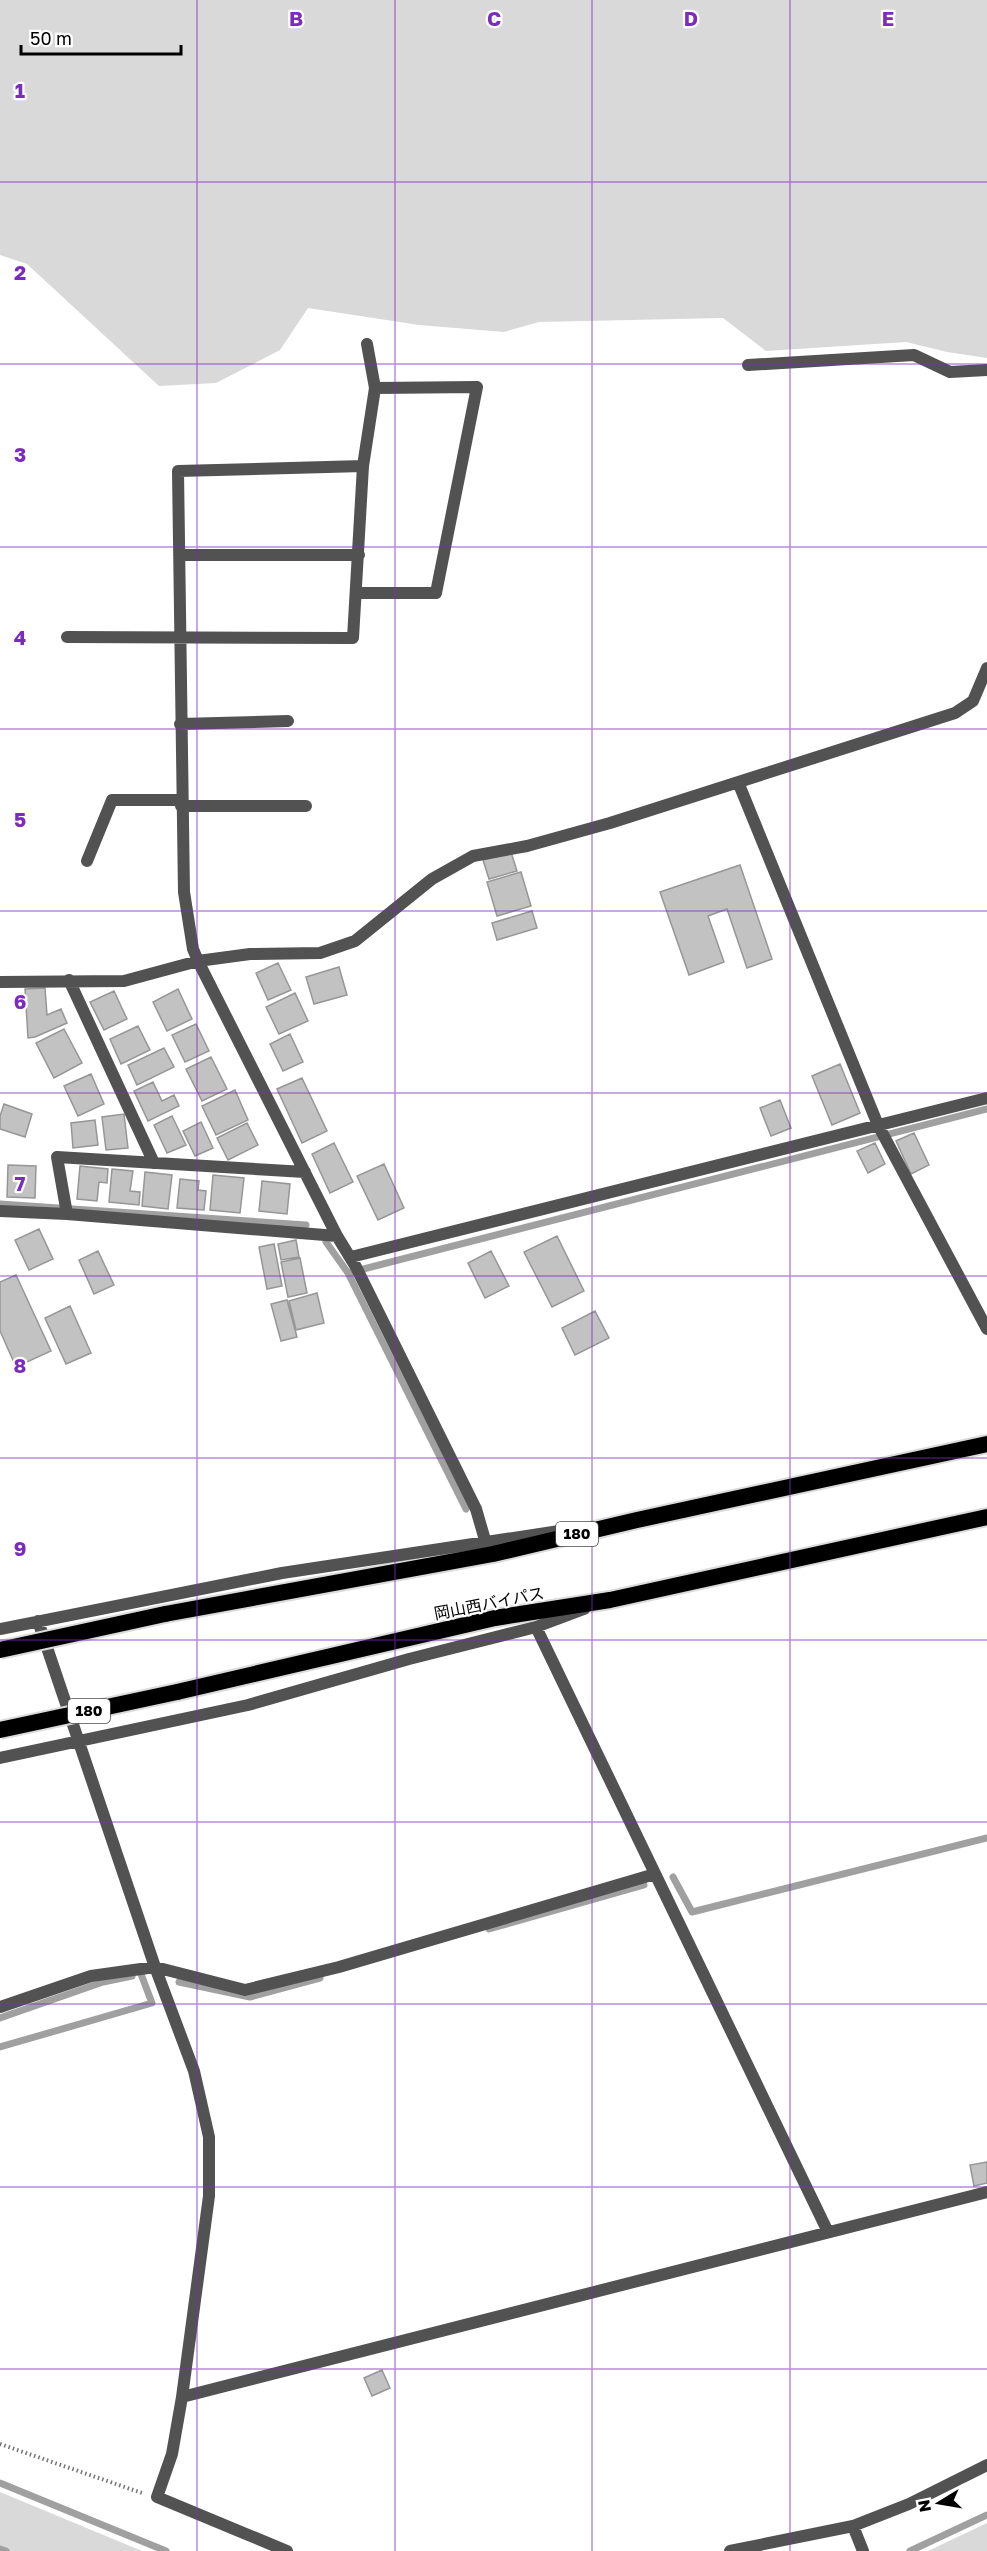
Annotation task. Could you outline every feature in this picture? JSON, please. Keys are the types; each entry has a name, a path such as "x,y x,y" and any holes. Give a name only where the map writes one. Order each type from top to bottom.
{"highway":[{"name":"180","path":"0,1650 165,1614 494,1554 637,1520 987,1444"},
{"name":"岡山西バイパス","path":"0,1730 177,1692 495,1618 610,1600 987,1517"}],"street":[{"path":"67,637 353,638 363,466 375,388 367,344"},
{"path":"748,365 914,354 950,372 987,370"},
{"path":"357,593 436,593 477,387 375,388"},
{"path":"363,466 178,471 184,892 193,949 198,962 337,1236 356,1266 476,1509 485,1540"},
{"path":"179,555 359,555"},
{"path":"0,981 124,981 198,962 250,954 320,952 355,941 432,879 473,856 537,843 955,713 973,701 987,668"},
{"path":"180,724 288,721"},
{"path":"738,782 882,1132 987,1329"},
{"path":"87,861 112,800 306,806"},
{"path":"69,980 154,1163"},
{"path":"356,1266 882,1132 987,1098"},
{"path":"66,1210 57,1157 304,1172"},
{"path":"0,1211 66,1210 337,1236"},
{"path":"0,1629 282,1573 485,1540 637,1520"},
{"path":"0,1758 248,1705 409,1659 536,1627 610,1600"},
{"path":"38,1621 155,1967 194,2071 209,2137 209,2196 182,2397 172,2454 157,2497 287,2551"},
{"path":"536,1627 828,2232"},
{"path":"0,2007 91,1976 155,1967 245,1990 339,1967 655,1874"},
{"path":"182,2397 987,2192"},
{"path":"730,2551 854,2529 987,2465"},
{"path":"854,2529 863,2551"}],"path":[{"path":"0,2444 157,2497"}],"shaded area":[{"path":"0,0 987,0 987,358 947,352 906,342 766,351 723,318 539,322 504,332 419,325 308,308 280,350 216,383 159,386 27,264 0,255"},
{"path":"0,2492 142,2551 0,2551"},
{"path":"987,2523 987,2551 928,2551"}],"building":[{"path":"511,852 517,871 489,879 483,860"},
{"path":"740,865 772,959 747,968 727,909 708,916 724,962 689,975 660,892"},
{"path":"521,872 531,906 497,916 487,882"},
{"path":"532,911 537,928 497,940 492,923"},
{"path":"278,963 291,990 268,1000 256,973"},
{"path":"339,967 347,995 314,1004 306,977"},
{"path":"45,988 47,1015 61,1009 67,1023 28,1038 25,989"},
{"path":"178,989 192,1019 167,1031 153,1002"},
{"path":"114,991 127,1019 104,1030 90,1002"},
{"path":"295,993 308,1021 279,1034 266,1007"},
{"path":"196,1024 209,1051 185,1062 172,1035"},
{"path":"138,1026 150,1050 121,1064 110,1039"},
{"path":"64,1029 82,1063 54,1078 36,1043"},
{"path":"290,1034 303,1062 283,1071 270,1044"},
{"path":"164,1048 174,1067 137,1085 128,1065"},
{"path":"211,1057 227,1089 202,1101 186,1069"},
{"path":"840,1064 860,1113 832,1125 812,1076"},
{"path":"91,1074 104,1104 78,1116 64,1086"},
{"path":"302,1078 327,1131 302,1143 277,1089"},
{"path":"153,1082 162,1101 174,1095 179,1106 148,1121 134,1091"},
{"path":"235,1090 248,1120 216,1135 202,1106"},
{"path":"780,1100 791,1128 771,1136 760,1108"},
{"path":"4,1104 32,1114 25,1137 0,1129 0,1116"},
{"path":"124,1114 128,1148 106,1150 102,1117"},
{"path":"172,1116 186,1145 167,1153 154,1125"},
{"path":"95,1120 98,1145 73,1148 71,1123"},
{"path":"201,1122 213,1148 195,1156 183,1131"},
{"path":"247,1123 258,1145 228,1160 217,1138"},
{"path":"914,1133 929,1165 911,1174 896,1141"},
{"path":"334,1143 353,1182 330,1193 312,1154"},
{"path":"875,1143 885,1164 868,1173 857,1151"},
{"path":"384,1164 404,1208 378,1220 357,1176"},
{"path":"8,1165 36,1166 35,1198 7,1197"},
{"path":"80,1166 108,1169 107,1183 99,1182 97,1201 77,1199"},
{"path":"112,1169 133,1171 130,1191 140,1192 139,1205 109,1202"},
{"path":"145,1172 172,1175 168,1209 142,1206"},
{"path":"213,1175 244,1178 240,1213 210,1210"},
{"path":"180,1179 199,1181 198,1190 206,1191 204,1210 177,1208"},
{"path":"262,1181 290,1184 287,1214 259,1211"},
{"path":"39,1229 53,1259 29,1270 15,1240"},
{"path":"557,1236 584,1291 552,1307 524,1252"},
{"path":"296,1240 299,1257 281,1260 278,1244"},
{"path":"274,1244 282,1286 267,1289 259,1247"},
{"path":"98,1251 114,1285 94,1294 79,1260"},
{"path":"491,1251 509,1286 485,1298 468,1263"},
{"path":"300,1258 307,1293 288,1297 281,1262"},
{"path":"16,1275 51,1351 16,1367 0,1331 0,1282"},
{"path":"317,1293 324,1323 296,1330 289,1301"},
{"path":"287,1300 297,1337 281,1341 271,1304"},
{"path":"70,1306 91,1353 66,1364 45,1318"},
{"path":"595,1311 609,1338 575,1355 562,1328"},
{"path":"987,2162 987,2183 974,2186 970,2165"},
{"path":"382,2370 390,2388 372,2396 364,2378"}],"waterway":[{"path":"348,1273 987,1109"},
{"path":"0,1204 306,1225"},
{"path":"326,1242 348,1273 466,1509"},
{"path":"673,1877 692,1912 987,1838"},
{"path":"489,1929 644,1885"},
{"path":"0,2047 152,2003 141,1974"},
{"path":"0,2018 103,1982 132,1976"},
{"path":"179,1982 250,1997 320,1978"},
{"path":"0,2483 166,2551"},
{"path":"910,2551 987,2515"},
{"path":"0,2549 6,2551"}]}
